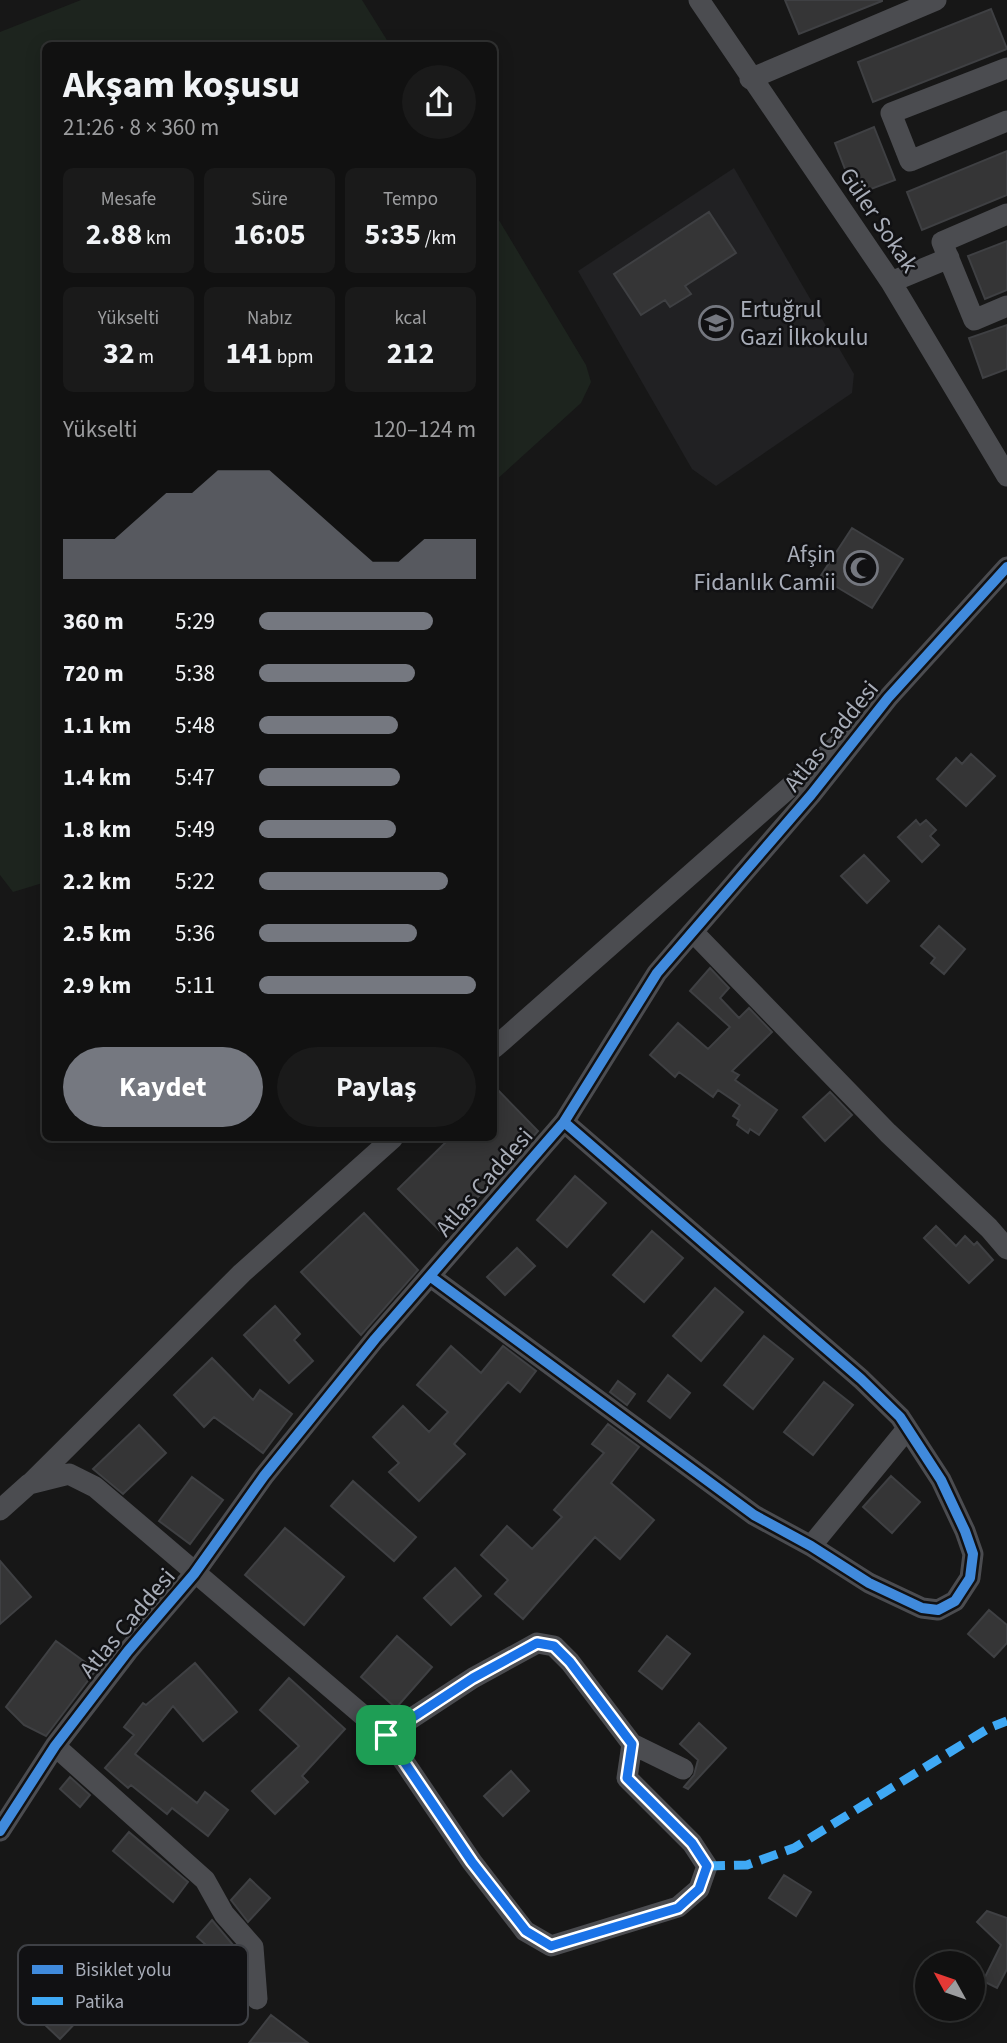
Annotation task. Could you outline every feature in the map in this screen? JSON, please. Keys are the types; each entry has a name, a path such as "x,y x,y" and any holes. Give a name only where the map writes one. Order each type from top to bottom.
{"street":[{"name":"Güler Sokak","path":"699,0 750,79 891,282 1007,476"},
{"path":"750,79 936,0"},
{"path":"1007,68 891,113 910,161 1007,121"},
{"path":"1007,214 942,242 974,320 1007,306"},
{"path":"891,282 949,258"},
{"name":"Atlas Caddesi","path":"0,1831 55,1746 128,1651 194,1574 264,1476 375,1339 564,1122 657,973 811,795 865,728 1007,567"},
{"path":"497,1045 846,735 865,728"},
{"path":"693,932 888,1133 989,1228 1007,1249"},
{"path":"431,1277 754,1515 811,1546 869,1583 922,1608 938,1610 955,1601 970,1578 973,1554 941,1480 907,1429 861,1379 564,1122"},
{"path":"0,1510 242,1273 390,1141"},
{"path":"811,1546 907,1429"},
{"path":"29,1484 69,1474 95,1488 386,1735 472,1862 526,1931 551,1946 678,1908 699,1889 707,1866 692,1843 627,1778 632,1744"},
{"path":"386,1735 473,1678 537,1643 554,1646 570,1662 632,1744 683,1769"},
{"path":"55,1746 205,1880 224,1914 253,1947 257,1999"}],"shaded area":[{"path":"81,0 362,0 388,42 42,42 42,883 13,892 0,875 0,32"},
{"name":"Ertuğrul Gazi İlkokulu","path":"734,168 854,374 852,393 716,486 692,469 578,271"},
{"path":"497,217 586,365 591,382 581,403 497,479"}],"building":[{"path":"785,0 882,0 882,1 799,34"},
{"path":"991,9 1007,49 873,102 858,62"},
{"path":"874,127 895,180 855,195 835,143"},
{"path":"1007,151 1007,195 922,230 907,192"},
{"path":"709,212 736,253 685,286 691,294 670,307 665,300 641,315 614,274"},
{"path":"1007,241 1007,290 985,299 968,256"},
{"path":"1007,325 1007,369 983,378 969,338"},
{"name":"Afşin Fidanlık Camii","path":"852,528 903,559 872,608 820,577"},
{"path":"971,754 995,776 966,806 937,779 956,758 962,764"},
{"path":"916,820 920,825 926,820 936,830 930,836 939,845 922,862 898,837"},
{"path":"864,855 889,881 867,903 841,876"},
{"path":"939,926 965,949 944,974 931,963 935,958 921,946"},
{"path":"710,968 729,988 720,998 739,1018 749,1008 772,1032 732,1071 739,1075 735,1080 777,1110 759,1135 750,1129 748,1133 737,1125 739,1120 733,1116 740,1105 718,1090 713,1097 679,1072 675,1077 650,1055 678,1023 708,1049 730,1027 690,991"},
{"path":"497,1089 538,1131 502,1173 442,1233 398,1189 447,1141 497,1141"},
{"path":"830,1092 852,1115 825,1141 803,1117"},
{"path":"575,1176 606,1203 567,1247 537,1220"},
{"path":"364,1213 418,1270 361,1335 301,1272"},
{"path":"936,1226 956,1246 965,1236 974,1245 977,1242 993,1260 969,1283 924,1238"},
{"path":"652,1231 683,1258 644,1302 613,1275"},
{"path":"517,1248 535,1266 505,1295 487,1277"},
{"path":"715,1288 743,1312 701,1361 673,1336"},
{"path":"275,1306 300,1334 294,1340 313,1361 289,1383 244,1335"},
{"path":"764,1336 793,1359 753,1409 724,1385"},
{"path":"451,1346 481,1373 503,1346 536,1371 520,1392 508,1382 454,1444 465,1454 419,1501 389,1472 399,1463 373,1437 403,1406 429,1432 448,1412 417,1385"},
{"path":"212,1358 253,1400 260,1390 292,1414 263,1453 214,1417 204,1427 174,1395"},
{"path":"668,1375 690,1393 670,1418 648,1401"},
{"path":"618,1381 635,1394 627,1405 610,1392"},
{"path":"824,1382 853,1405 813,1455 784,1432"},
{"path":"608,1424 639,1447 611,1483 654,1520 620,1559 595,1537 523,1619 495,1594 508,1580 481,1555 507,1526 532,1549 562,1517 554,1510 604,1453 592,1444"},
{"path":"139,1425 166,1453 123,1494 93,1469"},
{"path":"891,1476 920,1502 892,1533 863,1507"},
{"path":"192,1477 223,1500 190,1544 159,1521"},
{"path":"353,1481 416,1537 394,1561 331,1506"},
{"path":"285,1528 344,1577 304,1625 245,1575"},
{"path":"0,1561 31,1597 0,1624"},
{"path":"455,1568 481,1596 451,1625 424,1598"},
{"path":"989,1610 1007,1625 1007,1643 994,1657 968,1634"},
{"path":"397,1636 432,1667 396,1708 361,1677"},
{"path":"667,1636 690,1654 662,1689 639,1671"},
{"path":"56,1641 96,1670 46,1736 24,1725 6,1707"},
{"path":"195,1663 237,1712 203,1741 173,1706 135,1754 197,1803 205,1792 228,1810 208,1836 172,1808 167,1814 131,1785 128,1788 105,1768 134,1735 124,1727 143,1703 146,1705"},
{"path":"289,1678 345,1729 302,1776 308,1782 275,1814 252,1791 299,1746 260,1710"},
{"path":"699,1723 726,1748 688,1789 684,1787 694,1775 698,1760 680,1744"},
{"path":"511,1771 529,1791 503,1816 484,1796"},
{"path":"70,1777 90,1795 80,1807 60,1789"},
{"path":"129,1832 188,1882 173,1902 113,1851"},
{"path":"784,1875 811,1892 796,1916 769,1898"},
{"path":"250,1879 270,1898 248,1922 231,1900"},
{"path":"987,1911 1007,1918 1007,1969 997,1988 985,1982 985,1977 1001,1945 977,1922"},
{"path":"212,1920 233,1945 206,1945 197,1937"},
{"path":"271,2015 308,2043 249,2043"},
{"path":"45,2025 73,2025 60,2039"}],"marked path":[{"path":"707,1866 747,1865 794,1848 989,1728 1007,1721"}],"cycle path":[{"path":"0,1831 55,1746 128,1651 194,1574 264,1476 375,1339 564,1122 657,973 811,795 888,698 1007,567"},
{"path":"431,1277 754,1515 811,1546 869,1583 922,1608 938,1610 955,1601 970,1578 973,1554 941,1480 900,1417 861,1379 564,1122"}],"place":[{"name":"Ertuğrul Gazi İlkokulu","path":"716,323"},
{"name":"Afşin Fidanlık Camii","path":"861,568"}],"route":[{"path":"537,1643 554,1646 570,1662 632,1744 627,1778 692,1843 707,1866 699,1889 678,1908 551,1946 526,1931 472,1862 386,1735 473,1678 537,1643"}]}
